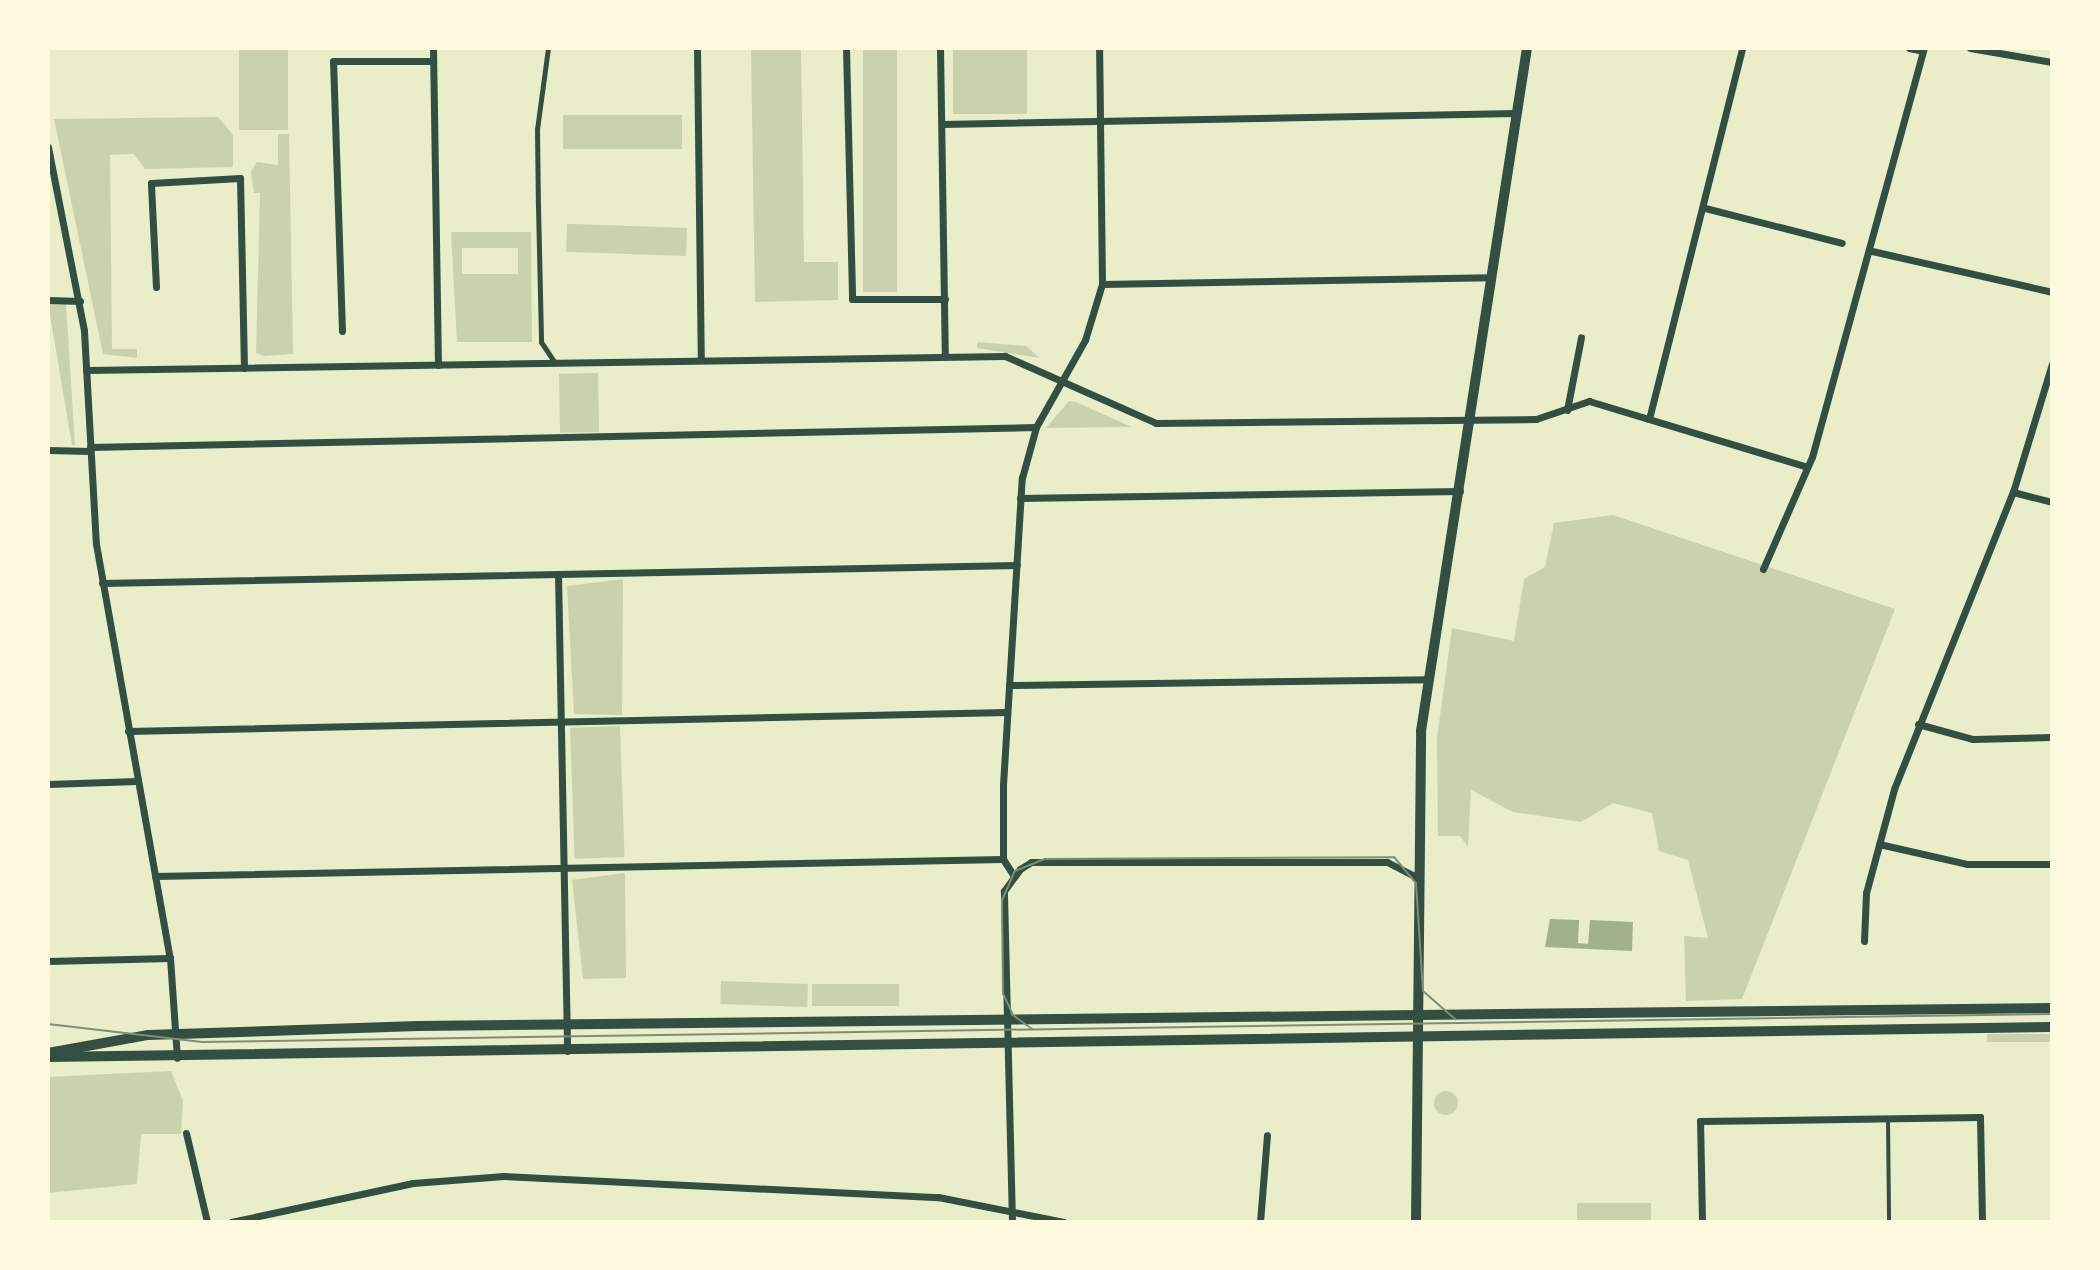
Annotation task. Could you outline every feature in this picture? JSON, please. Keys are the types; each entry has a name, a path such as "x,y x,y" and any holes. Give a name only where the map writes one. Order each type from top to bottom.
{"main road":[{"path":"1419,1222 1414,876 1429,679 1462,492 1490,277 1527,48"},
{"path":"48,1055 177,1033 1417,1011 2052,1008"},
{"path":"48,1055 177,1058 2052,1027"}],"street":[{"path":"433,48 438,365"},
{"path":"548,48 537,129 538,217 541,342 554,361"},
{"path":"697,48 701,360"},
{"path":"846,48 852,299 945,299"},
{"path":"940,48 945,356"},
{"path":"1014,876 1003,859 1007,712 1020,498 1036,427 1089,332 1102,284 1099,48"},
{"path":"1649,419 1705,208 1742,48"},
{"path":"1763,569 1807,467 1847,311 1872,251 1923,50 1909,48"},
{"path":"1970,48 2052,62"},
{"path":"342,331 333,61 433,61"},
{"path":"942,124 1516,113"},
{"path":"48,149 80,301 102,583 170,958 177,1058"},
{"path":"156,287 151,183 240,178 244,368"},
{"path":"1705,208 1842,243"},
{"path":"1872,251 2052,292"},
{"path":"1102,284 1490,277"},
{"path":"48,300 80,301"},
{"path":"1567,410 1581,337"},
{"path":"86,370 554,361 1013,357 1062,379 1124,413 1164,424 1543,418 1591,401 1807,467"},
{"path":"1864,941 1866,893 1918,724 2013,492 2052,364"},
{"path":"48,450 1036,427"},
{"path":"1020,498 1462,492"},
{"path":"2013,492 2052,502"},
{"path":"102,583 1017,565"},
{"path":"558,574 567,1051"},
{"path":"1009,685 1429,679"},
{"path":"128,731 1007,712"},
{"path":"1918,724 1973,739 2052,737"},
{"path":"48,784 137,781"},
{"path":"1879,844 1967,864 2052,864"},
{"path":"155,876 1003,859"},
{"path":"1012,1222 1011,1044 1004,891 1014,876 1031,862 1387,862 1414,876"},
{"path":"48,961 170,958"},
{"path":"1702,1222 1700,1121 1888,1117 1980,1117 1982,1222"},
{"path":"186,1133 207,1222"},
{"path":"1260,1222 1267,1135"},
{"path":"231,1222 394,1186 492,1176 938,1197 1064,1222"}],"lane":[{"path":"1888,1117 1889,1222"}],"shaded area":[{"path":"239,48 288,48 288,130 239,130"},
{"path":"751,48 801,48 804,262 838,262 838,300 755,302"},
{"path":"863,48 897,48 897,292 863,292"},
{"path":"953,48 1027,48 1027,114 953,114"},
{"path":"563,115 682,115 682,149 563,149"},
{"path":"218,117 233,135 233,167 145,169 134,154 110,155 112,349 137,349 137,358 103,354 54,119"},
{"path":"278,134 289,134 293,354 264,356 256,353 260,193 254,193 251,171 257,162 278,165"},
{"path":"567,224 687,228 686,256 566,252"},
{"path":"451,232 531,232 532,342 457,342","holes":["462,248 518,248 518,274 462,274"]},
{"path":"48,303 66,304 75,445 72,445"},
{"path":"977,342 1026,346 1040,358 977,348"},
{"path":"598,373 599,432 560,433 559,374"},
{"path":"1069,401 1076,402 1132,427 1046,428"},
{"path":"1613,515 1895,609 1742,999 1686,1001 1684,936 1708,938 1688,860 1659,851 1652,813 1613,803 1581,822 1513,812 1471,790 1468,847 1460,836 1438,836 1437,738 1452,628 1514,641 1524,579 1545,567 1554,523"},
{"path":"623,579 622,715 574,714 567,586"},
{"path":"620,726 625,857 575,859 570,728"},
{"path":"625,873 626,978 583,979 572,880"},
{"path":"1550,919 1579,920 1578,943 1588,944 1590,920 1633,922 1632,951 1545,947"},
{"path":"721,981 808,984 807,1007 720,1004"},
{"path":"812,984 899,984 899,1006 812,1006"},
{"path":"1987,1034 2052,1034 2052,1042 1987,1042"},
{"path":"171,1071 183,1101 181,1134 141,1134 137,1184 48,1193 48,1077"},
{"path":"1446,1091 1457,1098 1458,1103 1451,1114 1446,1115 1435,1108 1434,1103 1441,1092"},
{"path":"1577,1203 1651,1203 1651,1222 1577,1222"}],"tram line":[{"path":"1032,1029 1013,1015 1003,994 1002,900 1015,871 1045,859 1394,857 1416,883 1423,991 1455,1019"},
{"path":"48,1024 202,1042 2052,1014"}]}
